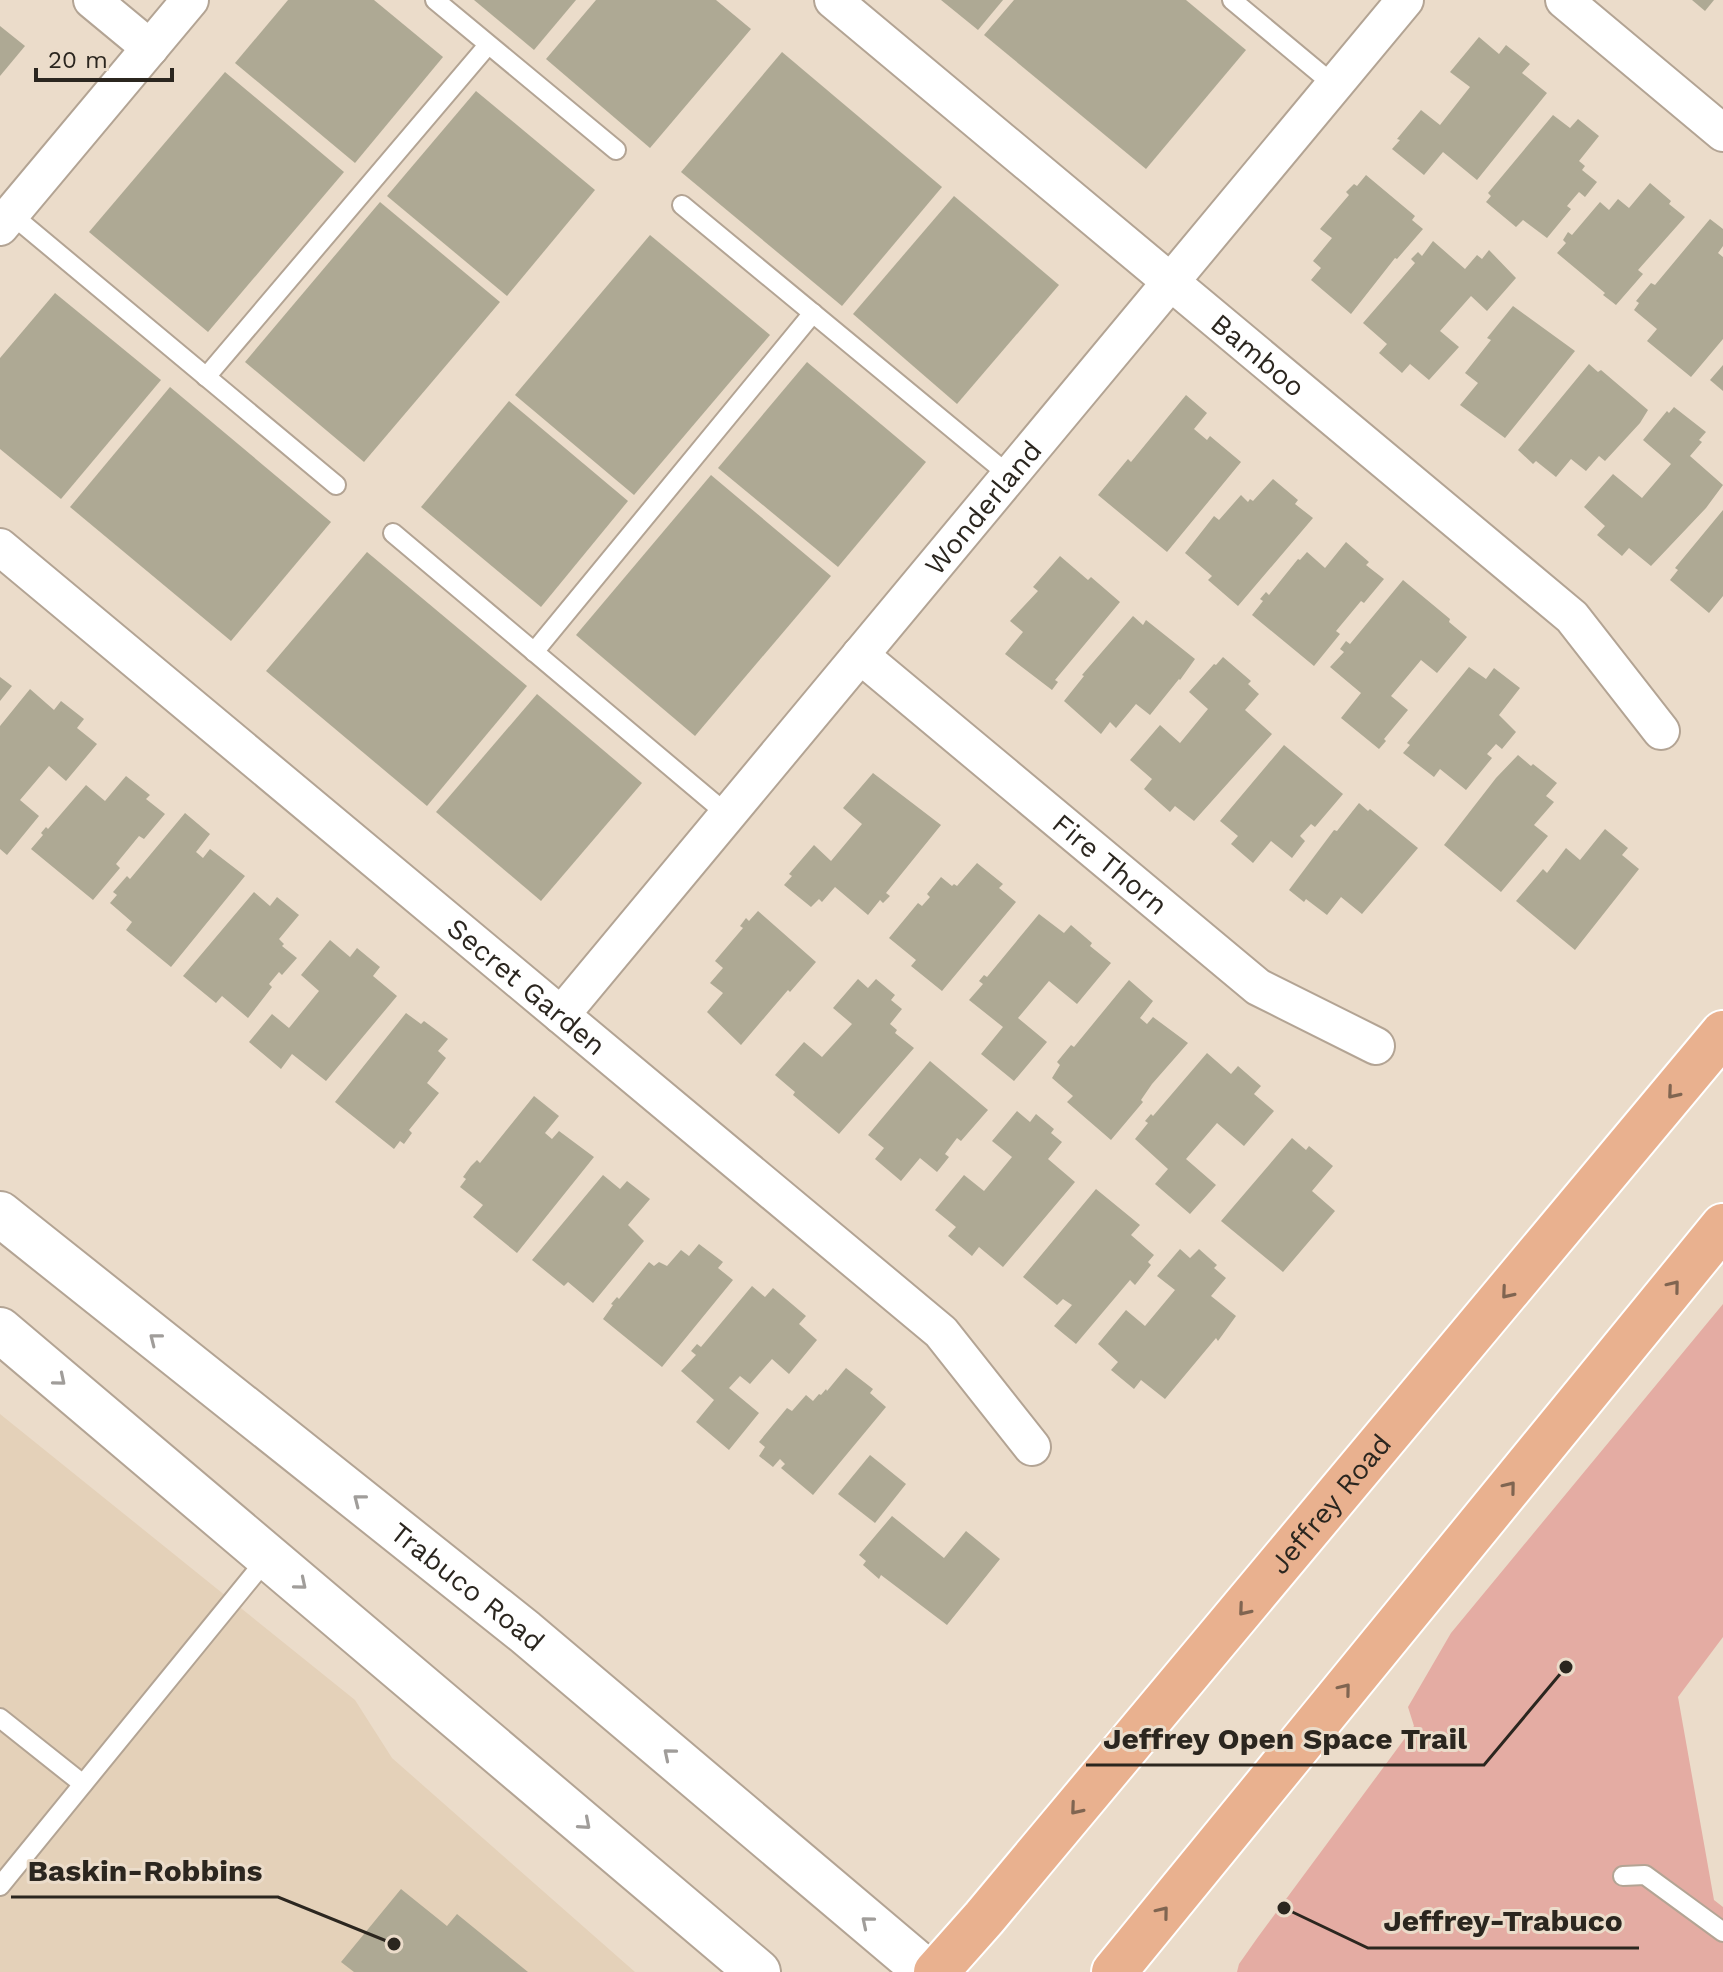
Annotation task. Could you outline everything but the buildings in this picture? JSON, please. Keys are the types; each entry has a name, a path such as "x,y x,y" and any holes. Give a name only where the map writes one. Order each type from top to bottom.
{"main road":[{"name":"Jeffrey Road","path":"936,1972 1320,1519 1723,1033"},
{"name":"Trabuco Road","path":"0,1214 525,1632 927,1972"},
{"path":"1114,1972 1723,1226"},
{"path":"0,1330 758,1972"}],"street":[{"path":"92,0 150,48"},
{"path":"5,221 190,0"},
{"name":"Bamboo","path":"833,0 1572,617 1661,731"},
{"name":"Wonderland","path":"561,1015 1405,0"},
{"path":"1564,0 1723,133"},
{"name":"Secret Garden","path":"0,547 941,1332 1032,1447"},
{"name":"Fire Thorn","path":"860,655 1258,987 1376,1046"}],"lane":[{"path":"435,0 616,150"},
{"path":"1232,0 1334,85"},
{"path":"206,377 488,45"},
{"path":"682,205 1010,476"},
{"path":"5,221 206,377 336,485"},
{"path":"534,652 813,313"},
{"path":"393,533 728,815"},
{"path":"0,1886 269,1556"},
{"path":"0,1718 83,1784"},
{"path":"1623,1876 1645,1875 1723,1932"}],"shaded area":[{"path":"1723,1304 1723,1637 1678,1697 1714,1900 1723,1907 1723,1972 1237,1972 1239,1964 1258,1937 1414,1726 1408,1707 1451,1633"},
{"path":"0,1414 355,1700 392,1758 635,1972 0,1972"}],"place":[{"name":"Jeffrey Open Space Trail","path":"1566,1667"},
{"name":"Jeffrey-Trabuco","path":"1284,1908"},
{"name":"Baskin-Robbins","path":"394,1944"}]}
